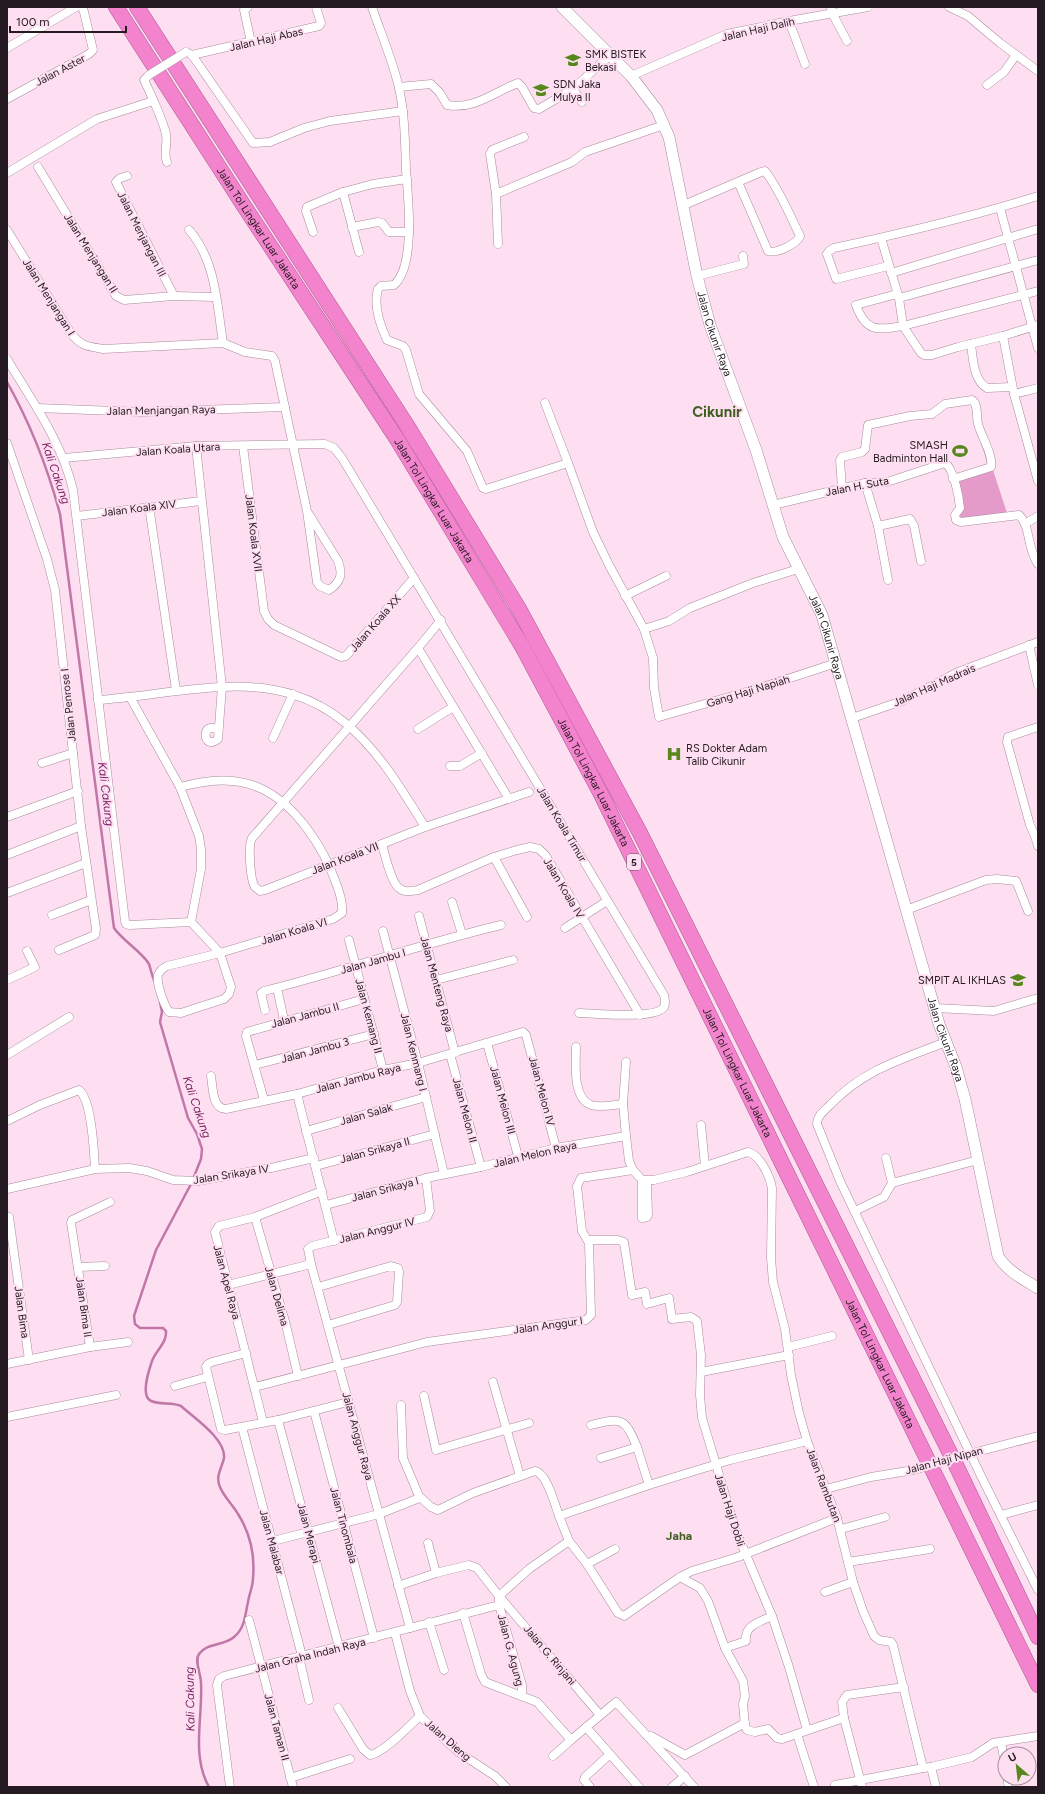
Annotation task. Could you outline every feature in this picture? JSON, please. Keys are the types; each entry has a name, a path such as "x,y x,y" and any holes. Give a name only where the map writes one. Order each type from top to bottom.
{"highway":[{"name":"Jalan Tol Lingkar Luar Jakarta","path":"116,7 244,206 397,439 526,653 600,792 1038,1685"},
{"name":"Jalan Tol Lingkar Luar Jakarta","path":"137,7 401,418 519,609 640,833 957,1468 1038,1637"}],"street":[{"path":"7,48 76,7"},
{"name":"Jalan Aster","path":"7,99 89,54 93,50 82,7"},
{"path":"248,7 244,10 251,42"},
{"name":"Jalan Haji Abas","path":"153,101 144,80 149,75 189,54 251,42 320,26 321,23 316,7"},
{"path":"372,7 399,87 403,111 407,179 409,232 404,269 401,277 394,285 381,286 378,289 376,307 387,340 403,346 406,350 420,396 467,451 482,487 485,489 568,463"},
{"name":"Jalan Cikunir Raya","path":"562,7 631,76 657,110 664,125 674,154 697,276 710,325 756,450 783,537 822,615 935,1008 958,1073 998,1256 1002,1263 1011,1271 1038,1288"},
{"name":"Jalan Haji Dalih","path":"631,76 727,34 789,21 831,10 868,7"},
{"path":"948,7 968,16 1038,71"},
{"path":"831,10 847,41"},
{"path":"789,21 805,64"},
{"path":"189,54 253,143 270,142 304,128 330,121 403,111"},
{"path":"399,87 431,84 440,92 447,105 454,106 467,105 481,101 518,84 522,87 534,108 539,109 573,89 610,55"},
{"path":"987,85 1004,72 1016,55"},
{"path":"573,89 582,102"},
{"path":"7,173 97,119 153,101 165,132 166,140 164,155 167,162"},
{"path":"496,194 572,162 584,152 664,125"},
{"path":"498,244 496,194 490,154 492,150 524,137"},
{"name":"Jalan Menjangan II","path":"38,166 116,296 124,300 174,296 216,297"},
{"path":"684,205 761,172 766,172 796,227 800,236 797,241 774,252 768,251 738,182"},
{"name":"Jalan Menjangan III","path":"127,176 120,178 116,182 174,296"},
{"path":"313,232 306,208 343,192 373,184 407,179"},
{"path":"343,192 360,252"},
{"path":"1038,196 1000,208 881,238 834,248 829,251 828,259 836,279 890,269 1007,239 1038,229"},
{"path":"1000,208 1023,295 1035,326 1038,348"},
{"path":"352,227 378,222 382,223 389,232 409,232"},
{"name":"Jalan Menjangan I","path":"7,230 70,332 78,342 87,346 103,349 223,343"},
{"path":"189,230 199,245 213,276 223,343 245,352 272,356 275,361 307,511 317,582 320,586 329,590 336,585 340,579 342,570 307,511"},
{"path":"881,238 898,296 903,326 921,353 924,355 932,355 1035,326"},
{"path":"697,276 744,264 743,256"},
{"path":"1038,260 898,296 856,305 860,317 865,323 878,329 903,326 1038,291"},
{"path":"1003,336 1013,390 1038,481"},
{"path":"971,344 977,377 980,383 987,388 1013,390 1038,388"},
{"path":"7,359 37,408 64,458 70,479 77,516 124,920 126,924 130,926 191,922"},
{"path":"842,488 840,460 842,457 862,452 865,449 868,425 910,416 932,414 945,404 972,400 976,404 978,423 992,465 989,469 954,479 960,508 955,514 956,520 958,522 1019,515 1025,524 1031,552 1038,564"},
{"path":"545,403 593,532 625,596 644,629 669,621 690,608 753,583 798,569"},
{"name":"Jalan Menjangan Raya","path":"37,408 142,412 285,407"},
{"name":"Jalan Penrose I","path":"7,443 11,466 47,559 55,590 81,826 96,933 95,935 59,950"},
{"name":"Jalan Koala Utara","path":"64,458 196,446 325,444 334,448 342,458 414,578"},
{"path":"196,446 222,687 218,730"},
{"name":"Jalan Koala XVII","path":"243,446 264,611 268,619"},
{"name":"Jalan H. Suta","path":"773,505 865,483 887,482 942,463 948,466 954,479"},
{"path":"865,483 878,526 888,580"},
{"name":"Jalan Koala XIV","path":"77,516 148,506 201,501"},
{"path":"148,506 176,690"},
{"path":"1025,524 1038,516"},
{"path":"878,526 905,519 912,521 921,560"},
{"path":"625,596 666,576"},
{"name":"Jalan Koala XX","path":"268,619 279,628 341,657 350,653 414,578"},
{"name":"Jalan Koala Timur","path":"414,578 441,620 664,995 666,1002 663,1008 655,1013 640,1015"},
{"path":"283,802 441,620"},
{"name":"Gang Haji Napiah","path":"644,629 653,658 654,688 659,717 760,688 836,663"},
{"name":"Jalan Haji Madrais","path":"852,718 902,701 958,672 1038,642"},
{"path":"1029,645 1038,685"},
{"path":"418,648 509,799"},
{"path":"98,700 176,690 252,687 292,694 321,705 350,726 393,774 425,827"},
{"path":"273,738 292,694"},
{"path":"130,697 180,787 199,836 201,849 201,869 191,922"},
{"path":"418,729 454,707"},
{"path":"1038,727 1014,734 1007,739 1038,846"},
{"path":"42,763 73,753"},
{"path":"450,766 460,766 482,753"},
{"path":"180,787 203,781 223,780 261,788 283,802 312,835 330,864"},
{"path":"7,817 78,790"},
{"name":"Jalan Koala VII","path":"283,802 249,841 252,880 254,886 260,891 266,890 425,827 528,792"},
{"path":"7,855 81,826"},
{"name":"Jalan Koala IV","path":"382,844 395,881 399,888 408,892 418,890 494,857 530,847 539,849 546,856 640,1015"},
{"path":"494,857 527,917"},
{"path":"7,894 86,863"},
{"name":"Jalan Koala VI","path":"220,953 332,919 342,913 343,905 330,864"},
{"path":"906,910 986,880 997,879 1016,881 1028,911"},
{"path":"52,915 91,900"},
{"path":"565,928 607,901"},
{"path":"452,902 462,934"},
{"name":"Jalan Menteng Raya","path":"419,916 436,980 452,1053"},
{"path":"191,922 220,953 231,987 229,994 224,999 181,1014 168,1012 164,1005 158,976 161,969 167,966 220,953"},
{"name":"Jalan Jambu I","path":"265,1010 261,993 264,991 390,956 462,934 501,925"},
{"name":"Jalan Kenmang I","path":"383,931 418,1063 444,1174"},
{"name":"Jalan Kemang II","path":"349,940 383,1070"},
{"path":"7,980 35,967 27,951"},
{"path":"436,980 513,960"},
{"path":"277,988 284,1020"},
{"path":"935,1008 994,1011 1038,998"},
{"name":"Jalan Jambu II","path":"255,1065 246,1036 247,1032 284,1020 364,999"},
{"path":"579,1013 640,1015"},
{"path":"7,1055 69,1017"},
{"name":"Jalan Jambu Raya","path":"211,1076 215,1100 221,1109 297,1094 383,1070 418,1063 523,1032 526,1035"},
{"name":"Jalan Jambu 3","path":"255,1065 374,1034"},
{"name":"Jalan Melon IV","path":"526,1035 556,1148"},
{"path":"946,1042 870,1072 856,1081 836,1098 817,1119 817,1124 827,1150 968,1454 1001,1515 1038,1590"},
{"name":"Jalan Melon III","path":"488,1043 518,1156"},
{"path":"576,1047 575,1073 579,1092 584,1101 592,1106 623,1104"},
{"name":"Jalan Melon II","path":"452,1053 481,1167"},
{"path":"626,1062 623,1104 626,1136 633,1170 645,1180 705,1166 701,1125"},
{"path":"255,1065 264,1100"},
{"path":"7,1121 40,1105 79,1090 85,1099 90,1119 94,1144 95,1169"},
{"path":"297,1094 334,1241"},
{"name":"Jalan Salak","path":"306,1131 426,1097"},
{"name":"Jalan Srikaya II","path":"315,1162 435,1134"},
{"name":"Jalan Melon Raya","path":"444,1174 481,1167 518,1156 556,1148 626,1136"},
{"name":"Jalan Rambutan","path":"705,1166 748,1152 752,1153 758,1158 770,1181 772,1188 772,1272 788,1351 794,1394 807,1441 841,1529 852,1582 874,1636 879,1640 890,1642 893,1645 927,1768 936,1787"},
{"path":"855,1211 884,1197 892,1183 886,1158"},
{"path":"892,1183 978,1160"},
{"name":"Jalan Srikaya IV","path":"7,1189 95,1169 129,1168 147,1171 159,1176 182,1181 198,1181 270,1168 315,1162"},
{"name":"Jalan Anggur I","path":"255,1387 427,1342 586,1320 591,1315 588,1240 582,1231 577,1186 581,1178 633,1170"},
{"name":"Jalan Srikaya I","path":"326,1205 444,1174"},
{"name":"Jalan Anggur IV","path":"312,1246 427,1217 430,1211 426,1178"},
{"name":"Jalan Apel Raya","path":"263,1422 214,1232 220,1226 255,1217 322,1191"},
{"name":"Jalan Bima II","path":"90,1347 71,1227 72,1220 110,1202"},
{"name":"Jalan Bima","path":"9,1217 29,1360"},
{"name":"Jalan Delima","path":"255,1217 270,1274 286,1325 298,1376"},
{"name":"Jalan Haji Dobli","path":"588,1240 618,1240 624,1242 632,1295 645,1292 647,1304 668,1298 672,1319 691,1317 695,1319 700,1339 702,1412 716,1465 745,1555 772,1616 789,1667 806,1730"},
{"name":"Jalan Anggur Raya","path":"312,1246 308,1249 310,1264 318,1287 410,1628"},
{"path":"228,1285 310,1264"},
{"name":"Jalan Bima II","path":"78,1267 105,1266"},
{"path":"318,1287 392,1266 398,1268 397,1302 395,1305 328,1325"},
{"path":"701,1372 788,1351 832,1336"},
{"path":"7,1364 90,1347 128,1342"},
{"path":"246,1353 208,1364 206,1367 220,1427 225,1430 278,1420 348,1402"},
{"path":"175,1386 208,1377"},
{"path":"492,1382 520,1476"},
{"path":"7,1417 116,1395"},
{"path":"424,1396 436,1450 529,1423"},
{"path":"400,1405 403,1458 419,1496 434,1510 438,1510 473,1494 520,1476 535,1471 542,1475 570,1541 587,1564 618,1613 624,1616 680,1577 692,1571 745,1555 837,1518"},
{"name":"Jalan Tinombala","path":"314,1411 374,1638"},
{"name":"Jalan Merapi","path":"278,1420 339,1647"},
{"path":"591,1425 613,1421 626,1424 630,1429 637,1447 649,1485"},
{"name":"Jalan Malabar","path":"242,1427 273,1541 301,1657 309,1700"},
{"name":"Jalan Haji Nipan","path":"826,1489 871,1477 914,1470 1038,1436"},
{"path":"559,1516 649,1485 766,1450 807,1441"},
{"path":"601,1458 637,1447"},
{"path":"273,1541 379,1514 417,1499 419,1496"},
{"path":"1001,1515 1038,1505"},
{"path":"841,1529 885,1518"},
{"path":"498,1605 499,1596 529,1569 570,1541"},
{"path":"428,1543 436,1573"},
{"path":"587,1564 614,1549"},
{"path":"848,1562 930,1549"},
{"name":"Jalan G. Rinjani","path":"398,1586 436,1573 469,1565 477,1568 600,1715"},
{"path":"680,1577 700,1588 708,1600 725,1648 744,1686 745,1696 743,1704 747,1730 755,1732 768,1729 776,1738 782,1739 844,1718"},
{"path":"825,1592 852,1582"},
{"name":"Jalan Graha Indah Raya","path":"230,1787 217,1685 219,1679 224,1676 261,1668 395,1633 429,1622 498,1605"},
{"name":"Jalan G. Agung","path":"498,1605 522,1684 522,1695"},
{"path":"463,1613 481,1674 485,1682 537,1702 571,1740"},
{"path":"725,1648 746,1641 745,1633 748,1628 772,1616"},
{"name":"Jalan Taman II","path":"248,1620 293,1787"},
{"path":"429,1622 444,1670"},
{"name":"Jalan Dieng","path":"395,1633 410,1691 420,1716 458,1752 495,1776 506,1787"},
{"path":"862,1784 844,1718 842,1702 847,1695 904,1687"},
{"path":"553,1756 616,1702 694,1787"},
{"path":"338,1708 363,1749 370,1755 374,1755 393,1741 420,1716"},
{"path":"644,1733 685,1755 745,1723"},
{"path":"586,1727 639,1787"},
{"path":"797,1734 814,1787"},
{"path":"835,1785 862,1784 972,1757 992,1743 1038,1736"},
{"path":"1001,1742 1002,1746"},
{"path":"590,1787 584,1780 585,1777 610,1755"},
{"path":"290,1778 350,1759"},
{"path":"672,1787 685,1776"}],"shaded area":[{"path":"993,470 1007,513 960,520 958,514 957,480"}],"waterway":[{"name":"Kali Cakung","path":"7,382 38,446 60,514 114,928 146,960 149,964 155,982"},
{"name":"Kali Cakung","path":"160,1002 162,1012 160,1022 188,1118 197,1134 202,1149 201,1159 191,1184 156,1250 134,1316 135,1324 140,1328 163,1328 166,1331 165,1339 154,1357 147,1376 146,1394 151,1401 181,1406 215,1436 223,1451 224,1458 218,1479 219,1483 226,1498 236,1511 246,1529 251,1545 253,1561 252,1584 244,1621 240,1630 230,1640 202,1650 197,1660 201,1679 199,1736 200,1762 209,1787"}],"place":[{"name":"SMK BISTEK Bekasi","path":"573,60"},
{"name":"SDN Jaka Mulya II","path":"541,90"},
{"name":"SMASH Badminton Hall","path":"960,451"},
{"name":"RS Dokter Adam Talib Cikunir","path":"674,754"},
{"name":"SMPIT AL IKHLAS","path":"1018,980"}],"district":[{"name":"Cikunir","path":"717,412"},
{"name":"Jaha","path":"679,1536"}]}
